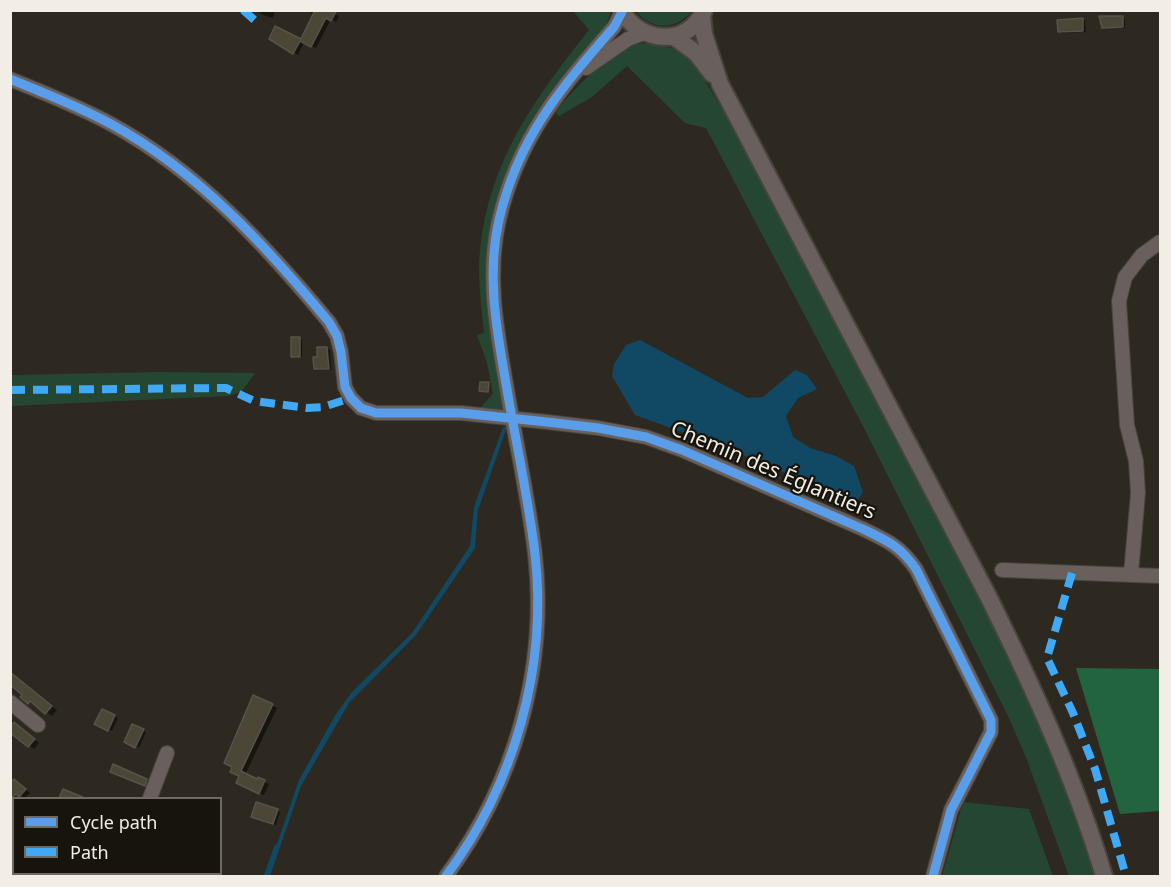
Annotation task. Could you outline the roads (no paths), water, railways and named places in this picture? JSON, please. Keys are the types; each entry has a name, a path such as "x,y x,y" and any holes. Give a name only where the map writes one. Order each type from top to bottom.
{"main road":[{"path":"621,11 631,24 644,33 658,37 673,36 689,28 703,13"},
{"path":"703,13 704,34 720,84"},
{"path":"673,36 696,52 720,84 967,555 1026,673 1060,751 1104,876"}],"street":[{"path":"446,876 478,828 504,773 526,708 535,657 537,603 535,555 494,307 493,262 498,221 529,137 547,108 615,27 621,11"},
{"path":"570,80 628,39 644,33"},
{"name":"Chemin des Églantiers","path":"10,80 72,105 113,125 180,170 220,202 329,322 337,336 341,352 345,387 351,398 361,408 376,413 451,413 512,419 598,428 646,437 682,450 888,541 904,553 916,569 991,720 991,732 951,810 933,876"},
{"path":"1131,574 1138,493 1136,461 1127,424 1119,301 1125,277 1142,255 1161,242"},
{"path":"1002,570 1161,576"},
{"path":"10,702 38,725"},
{"path":"150,797 167,753"}],"water":[{"path":"640,340 748,398 763,397 795,370 807,375 817,389 798,398 786,416 793,437 810,448 836,456 854,466 863,492 858,500 844,498 729,449 635,415 612,376 614,364 626,345"},
{"path":"503,427 507,427 478,510 475,548 416,635 349,703 301,786 270,876 266,876 299,780 336,714 352,692 412,633 470,546 474,507"}],"waterway":[{"path":"265,876 276,846"}]}
